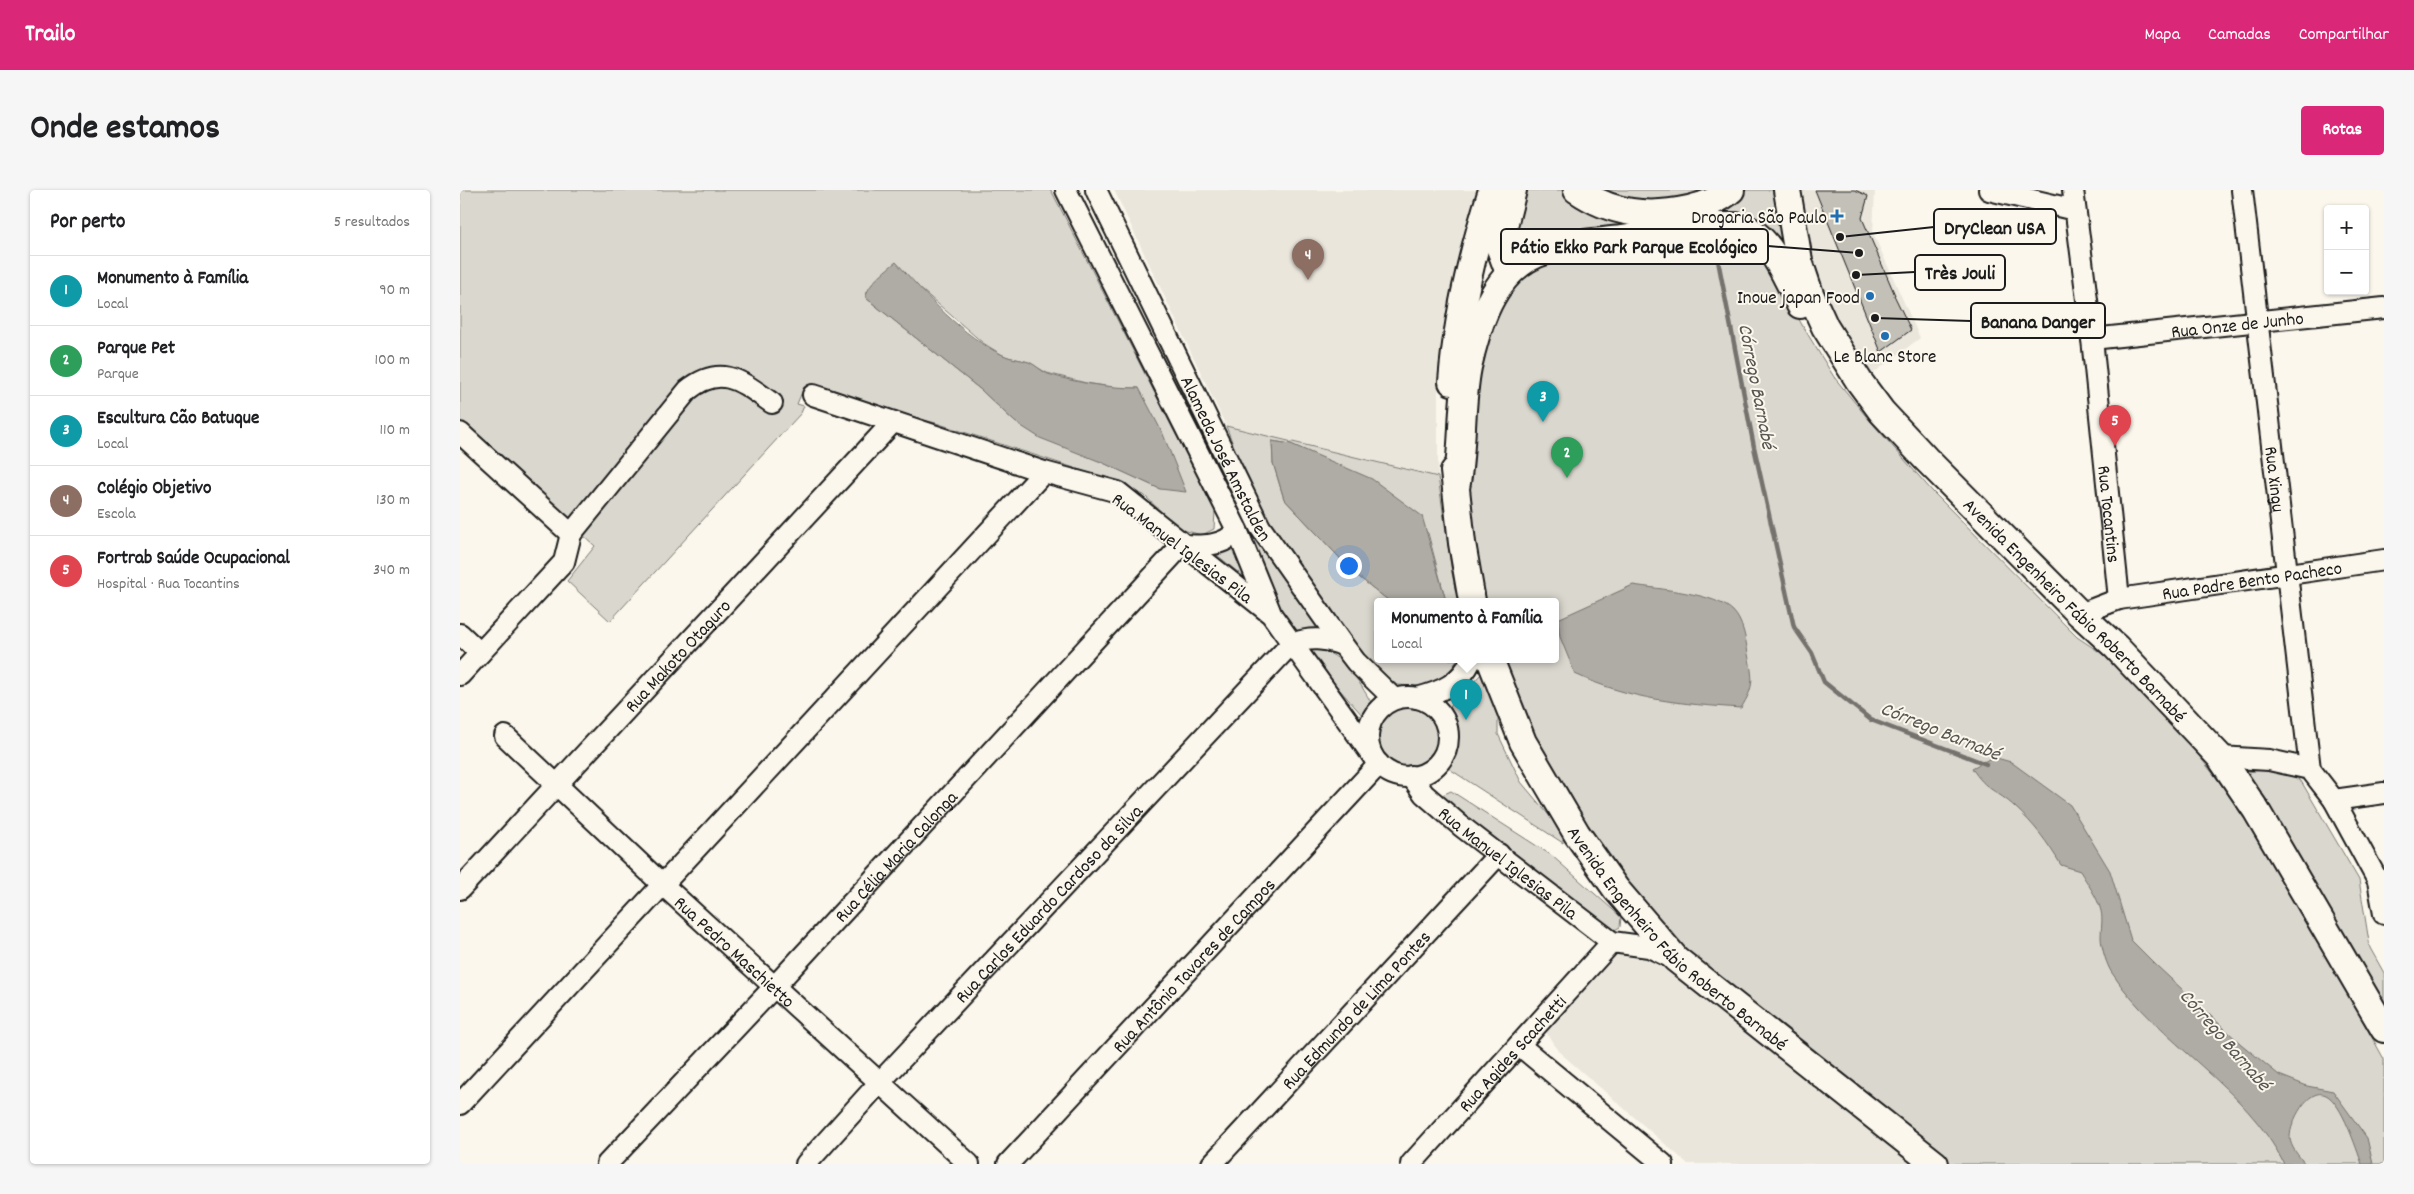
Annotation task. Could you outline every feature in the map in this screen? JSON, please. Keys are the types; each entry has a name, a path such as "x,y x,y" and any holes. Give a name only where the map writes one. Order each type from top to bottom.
{"main road":[{"path":"1471,598 1462,543 1450,423 1455,345 1463,295 1492,190"},
{"path":"1509,273 1499,246 1514,190"},
{"path":"1577,190 1609,208 1650,215 1674,212 1712,202 1731,190"},
{"name":"Avenida Engenheiro Fábio Roberto Barnabé","path":"1787,190 1799,261 1810,294 1825,327 1859,381 1890,421 2080,614 2116,646 2220,757 2256,810 2384,1028"},
{"path":"1456,488 1461,464 1463,403 1468,367 1486,309 1494,292 1509,273 1521,263 1553,249 1720,226 1738,226 1749,229 1775,258 1813,329 1851,390 1871,413 1890,421"},
{"name":"Avenida Engenheiro Fábio Roberto Barnabé","path":"1492,663 1523,742 1577,834 1616,889 1676,959 1935,1164"}],"street":[{"name":"Alameda José Amstalden","path":"1066,190 1237,530 1271,614"},
{"name":"Alameda José Amstalden","path":"1096,190 1260,527 1342,645 1356,662 1394,699"},
{"path":"1989,190 2074,200"},
{"name":"Rua Xingu","path":"2242,190 2310,769"},
{"name":"Rua Tocantins","path":"2074,200 2092,339 2119,599"},
{"name":"Rua Onze de Junho","path":"2092,339 2384,308"},
{"path":"460,675 564,562 571,534 688,390 699,381 713,376 727,376 741,381 772,403"},
{"name":"Rua Manuel Iglesias Pila","path":"813,395 1044,472 1118,492 1182,545 1203,559 1271,614 1375,760"},
{"name":"Rua Makoto Otaguro","path":"460,889 893,422"},
{"path":"460,432 571,534"},
{"path":"460,1104 664,886 1044,472"},
{"path":"1182,545 1203,547 1228,539 1237,530"},
{"name":"Rua Célia Maria Calonga","path":"607,1164 774,987 1182,545"},
{"name":"Rua Padre Bento Pacheco","path":"2080,614 2119,599 2384,560"},
{"path":"460,634 480,653"},
{"path":"1291,644 1304,639 1315,638 1326,639 1342,645"},
{"name":"Rua Carlos Eduardo Cardoso da Silva","path":"806,1164 880,1082 1291,644"},
{"path":"1417,698 1436,708 1446,724 1448,742 1441,758 1428,771 1411,776 1399,776 1388,771 1375,760 1368,734 1372,719 1381,707 1394,699 1417,698 1453,685 1466,671 1470,663"},
{"name":"Rua Pedro Maschietto","path":"504,736 664,886 969,1164"},
{"path":"2220,757 2268,760 2310,769 2334,800 2378,881 2384,914"},
{"name":"Rua Antônio Tavares de Campos","path":"1008,1164 1375,760"},
{"name":"Rua Manuel Iglesias Pila","path":"1411,776 1424,794 1461,826 1612,942"},
{"path":"2334,800 2384,793"},
{"name":"Rua Edmundo de Lima Pontes","path":"1212,1164 1499,854"},
{"path":"1612,942 1648,947 1676,959"},
{"name":"Rua Agides Scachetti","path":"1411,1164 1612,942"},
{"path":"1519,1045 1652,1161"}],"shaded area":[{"path":"460,190 1051,190 1215,511 1214,529 1202,535 1179,529 1144,495 1099,476 936,423 866,406 804,387 797,404 804,406 801,413 610,621 567,581 595,546 460,422","holes":["923,291 983,343 1004,356 1028,362 1047,373 1086,383 1119,388 1139,388 1160,489 1015,422 981,390 866,298 866,293"]},
{"path":"1114,190 1481,190 1438,369 1438,477 1226,426"},
{"path":"1517,190 1561,190 1591,209 1742,190 1775,190 1785,257 1758,226 1508,261"},
{"path":"1595,190 1707,190 1703,193 1655,201 1623,202"},
{"path":"1799,190 1875,190 1873,233 1920,338 1871,375 1837,323 1813,261 1799,212"},
{"path":"1726,234 1751,243 1776,275 1802,325 1834,377 1865,415 1933,492 2077,637 2104,655 2183,736 2235,801 2384,1059 2384,1164 1947,1164 1695,962 1644,911 1537,751 1503,663 1559,663 1559,598 1484,598 1478,576 1466,487 1465,440 1494,308 1532,263"},
{"path":"1226,426 1438,477 1457,598 1445,598 1428,533 1323,459 1291,444 1272,441 1273,463 1284,499 1354,573 1385,598 1374,598 1374,663 1455,663 1452,668 1431,687 1397,685 1369,663 1270,525 1244,473"},
{"path":"1226,482 1270,558 1324,634 1297,635 1279,615 1223,484"},
{"path":"1233,543 1251,583 1217,555"},
{"path":"1315,649 1334,656 1355,677 1372,704 1363,716 1308,654"},
{"path":"1482,673 1498,715 1498,734 1521,782 1563,832 1563,843 1448,768 1457,746 1457,732 1446,711"},
{"path":"1408,707 1426,713 1434,721 1440,739 1434,757 1426,765 1408,771 1390,765 1382,757 1376,739 1382,721 1390,713"},
{"path":"2279,768 2301,781 2359,880 2370,948 2384,973 2384,1003 2247,772"},
{"path":"1451,791 1551,855 1621,917 1620,927 1611,932 1601,927 1440,796"},
{"path":"1620,948 1657,956 1913,1164 1688,1164 1558,1051 1546,1032"}],"water":[{"path":"896,262 945,314 973,337 1003,355 1029,362 1048,374 1070,380 1105,386 1139,388 1163,434 1186,492 1160,489 1101,462 1040,438 1015,422 981,390 866,298 869,288 873,283"},
{"path":"1272,441 1291,444 1372,479 1422,516 1445,598 1385,598 1354,573 1284,499 1273,463"},
{"path":"1633,585 1671,590 1713,600 1733,611 1744,631 1752,676 1749,694 1741,708 1698,705 1636,695 1596,683 1575,674 1560,637 1559,619"},
{"path":"1993,757 2011,762 2070,805 2110,871 2131,940 2241,1044 2279,1075 2307,1086 2333,1091 2367,1138 2373,1164 2362,1164 2348,1126 2338,1107 2326,1095 2319,1094 2313,1096 2301,1107 2291,1131 2292,1144 2305,1164 2284,1164 2268,1137 2248,1112 2226,1088 2153,1021 2131,998 2112,973 2102,946 2100,906 2080,871 2061,865 2046,841 2022,813 2009,801 1987,786 1972,768"}],"building":[{"path":"1815,190 1855,190 1868,196 1862,218 1894,295 1911,330 1881,352"}],"waterway":[{"name":"Córrego Barnabé","path":"1716,250 1754,447 1794,627 1812,653 1824,682 1871,720 1986,764"}],"place":[{"name":"Drogaria São Paulo","path":"1837,216"},
{"name":"DryClean USA","path":"1840,237"},
{"name":"Pátio Ekko Park Parque Ecológico","path":"1859,253"},
{"name":"Très Jouli","path":"1856,275"},
{"name":"Colégio Objetivo","path":"1308,280"},
{"name":"Inoue japan Food","path":"1870,296"},
{"name":"Banana Danger","path":"1875,318"},
{"name":"Le Blanc Store","path":"1885,336"},
{"name":"Escultura Cão Batuque","path":"1543,422"},
{"name":"Fortrab Saúde Ocupacional","path":"2115,446"},
{"name":"Parque Pet","path":"1567,478"},
{"name":"Monumento à Família","path":"1466,720"}]}
